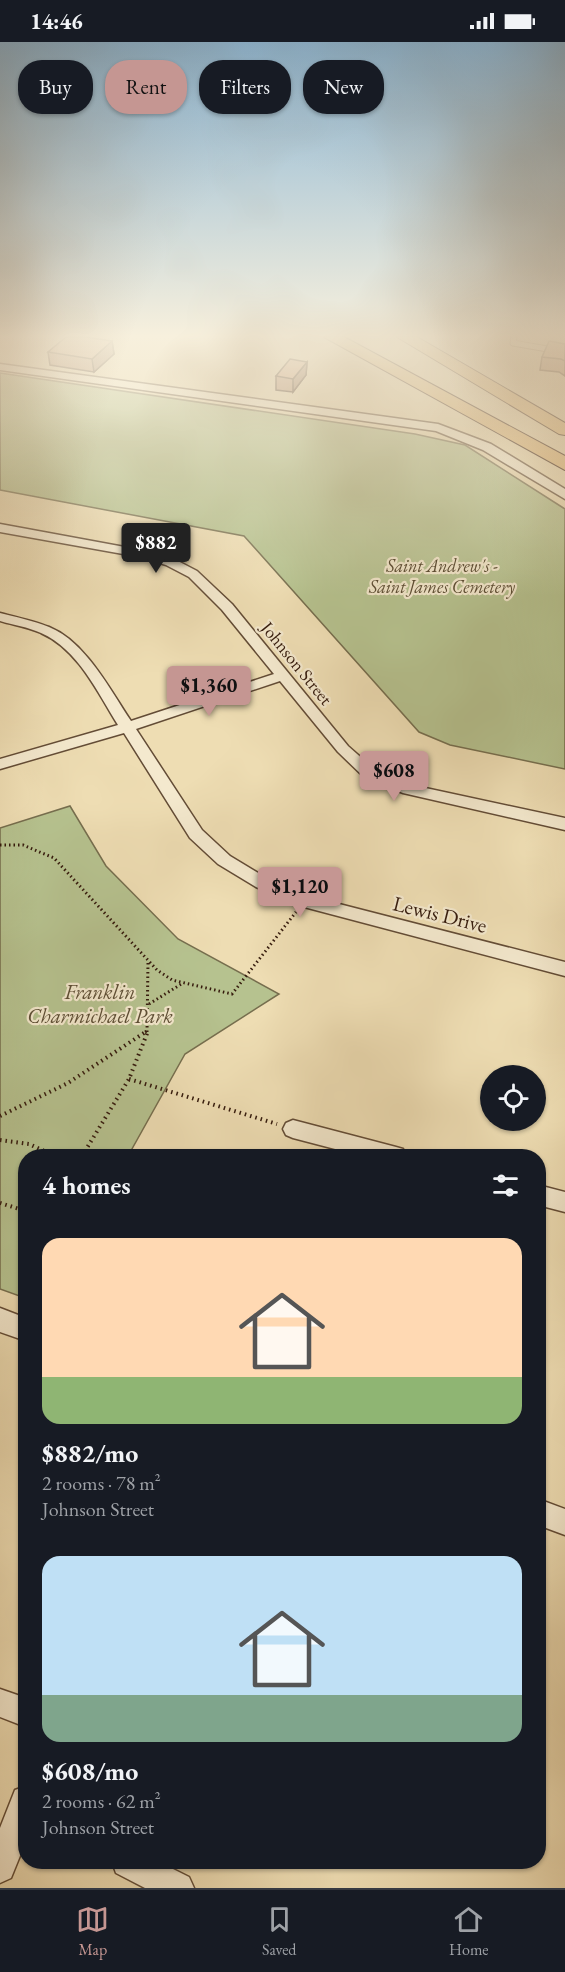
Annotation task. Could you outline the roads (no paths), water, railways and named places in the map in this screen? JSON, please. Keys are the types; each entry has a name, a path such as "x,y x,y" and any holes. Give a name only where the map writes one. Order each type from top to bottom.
{"highway":[{"path":"490,423 565,464"},
{"path":"523,423 565,450"}],"street":[{"path":"403,423 438,428 487,447 565,495"},
{"name":"Johnson Street","path":"0,528 141,554 170,562 194,574 227,607 343,749 369,773 403,788 565,824"},
{"name":"Lewis Drive","path":"0,617 46,630 64,642 88,666 196,834 224,860 262,883 304,901 565,969"},
{"path":"0,764 127,727 282,676"},
{"path":"293,1129 369,1149"},
{"path":"546,1197 565,1202"},
{"path":"0,1320 18,1327"},
{"path":"546,1515 565,1522"},
{"path":"0,1703 18,1710"},
{"path":"0,1867 18,1823"},
{"path":"141,1869 178,1888"}],"park label":[{"name":"Saint Andrew's - Saint James Cemetery","path":"442,575"},
{"name":"Franklin Charmichael Park","path":"100,1003"}]}
